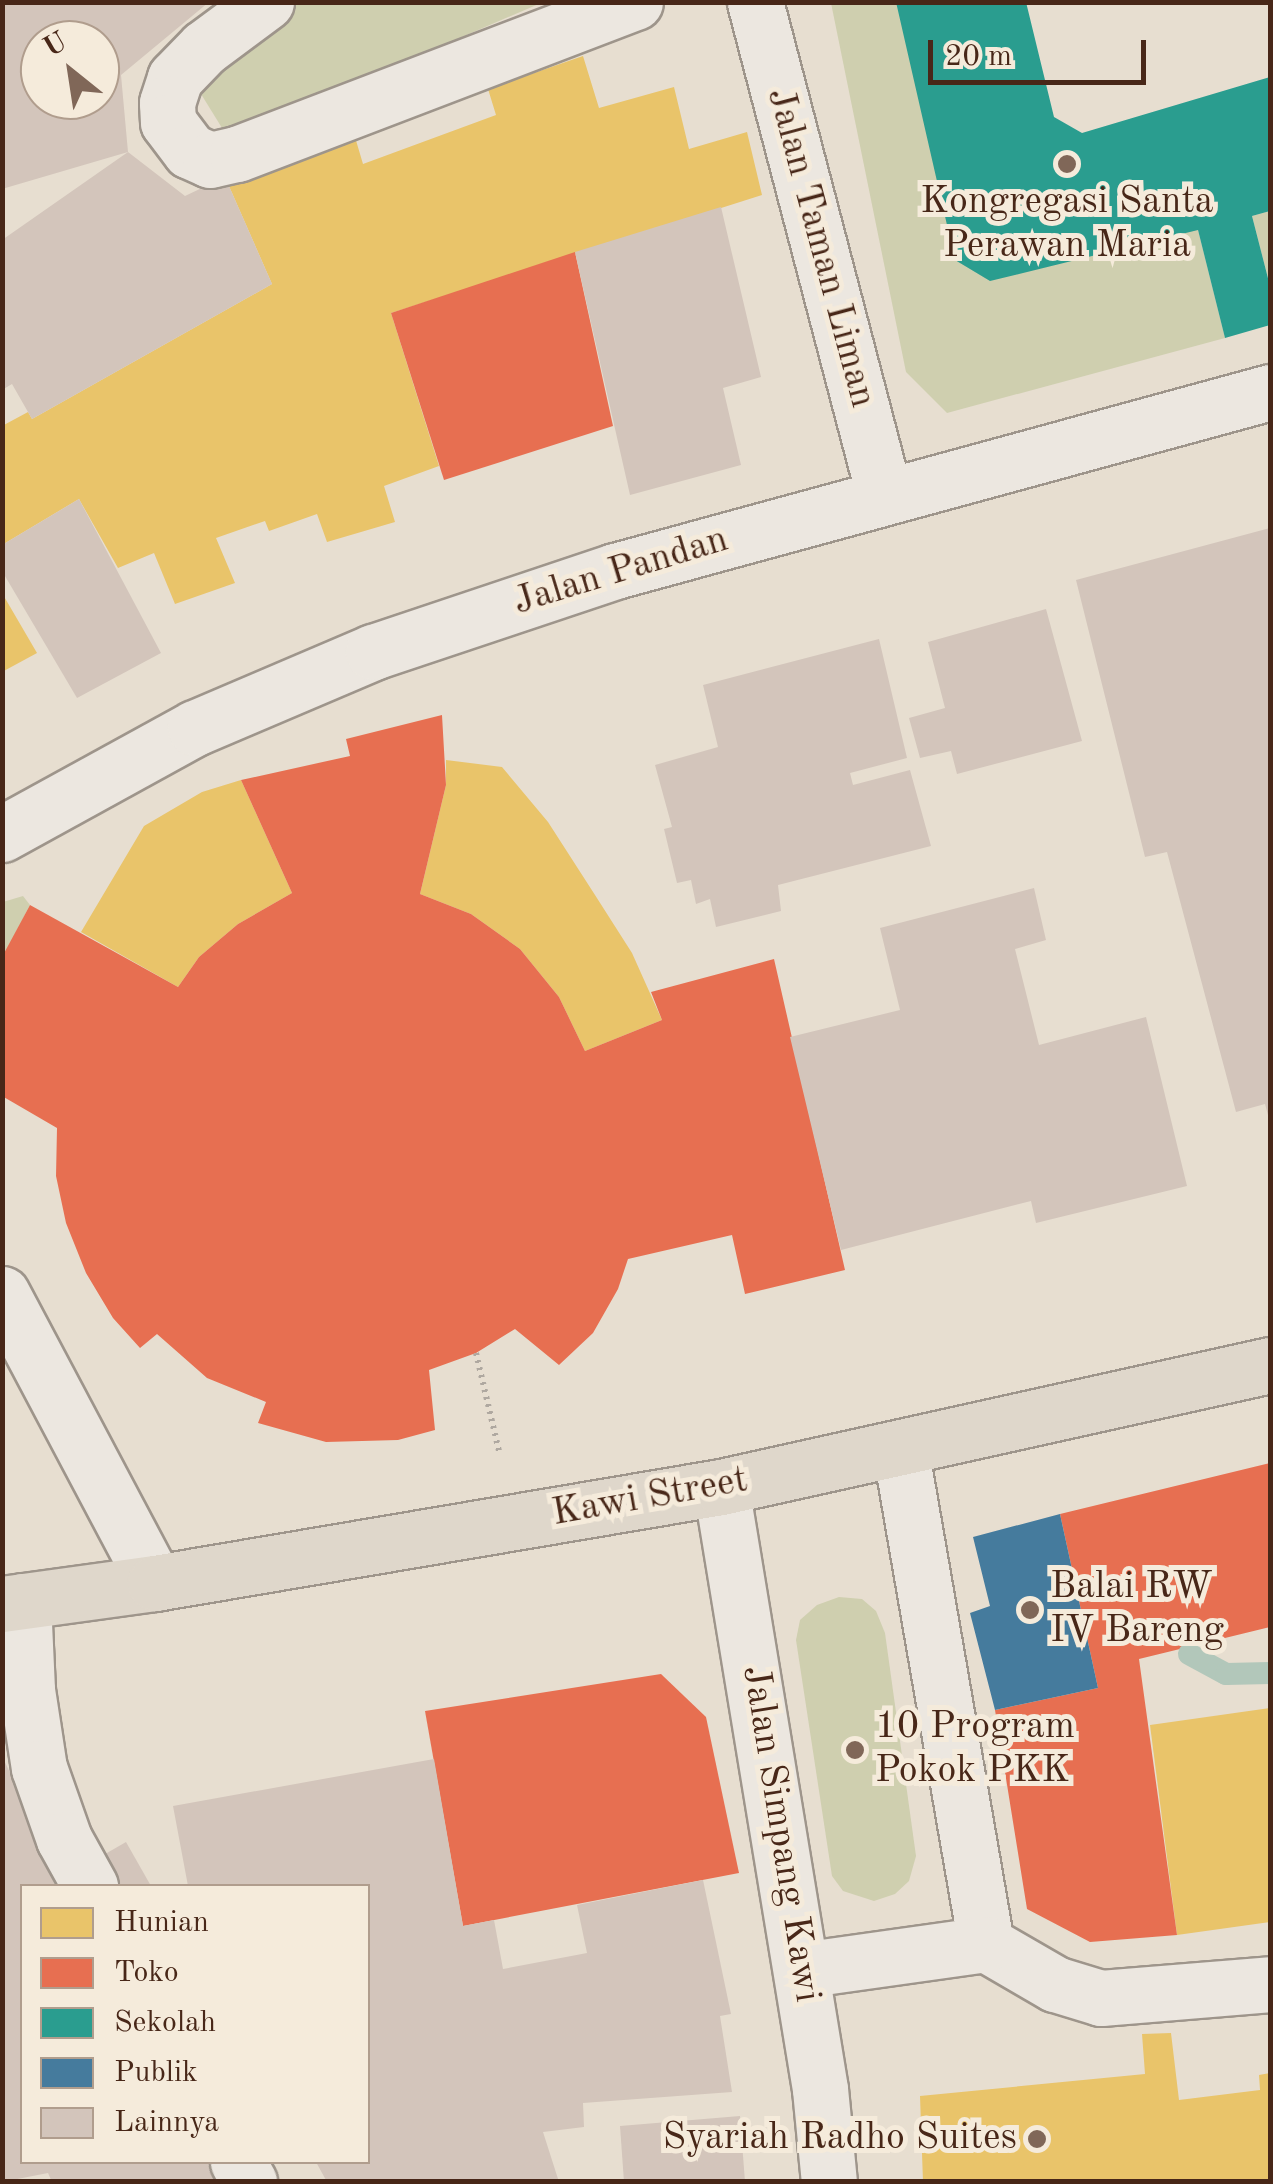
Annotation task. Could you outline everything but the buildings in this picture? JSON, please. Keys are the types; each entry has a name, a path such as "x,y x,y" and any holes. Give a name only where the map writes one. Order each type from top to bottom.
{"main road":[{"name":"Kawi Street","path":"13,1602 155,1583 721,1487 1270,1365"}],"street":[{"path":"266,2 204,48 175,78 167,103 168,122 190,151 210,160 237,154 635,2"},
{"name":"Jalan Taman Liman","path":"755,2 884,494"},
{"name":"Jalan Pandan","path":"2,834 196,728 373,652 615,571 884,494 1270,392"},
{"path":"2,1294 155,1583"},
{"path":"900,1448 986,1944"},
{"name":"Jalan Simpang Kawi","path":"721,1487 820,2089 828,2182"},
{"path":"13,1602 39,1768 64,1839 89,1884"},
{"path":"801,1970 986,1944 1055,1984 1101,1998 1270,1984"}],"path":[{"path":"476,1353 499,1451"}],"green space":[{"path":"293,3 541,3 242,132 222,128 201,94 204,76 221,54"},
{"name":"Kongregasi Santa Perawan Maria","path":"831,3 896,3 1198,230 1225,338 947,413 906,372"},
{"path":"1270,211 1270,286 1252,216"},
{"path":"23,896 30,905 3,957 3,902"},
{"path":"839,1597 862,1599 876,1611 885,1633 916,1856 909,1881 895,1894 874,1901 843,1891 832,1876 796,1640 800,1620 817,1605"}],"waterway":[{"path":"1189,1654 1226,1674 1270,1673"}],"place":[{"name":"Kongregasi Santa Perawan Maria","path":"1067,164"},
{"name":"Balai RW IV Bareng","path":"1030,1610"},
{"name":"10 Program Pokok PKK","path":"855,1750"},
{"name":"Syariah Radho Suites","path":"1037,2139"}]}
